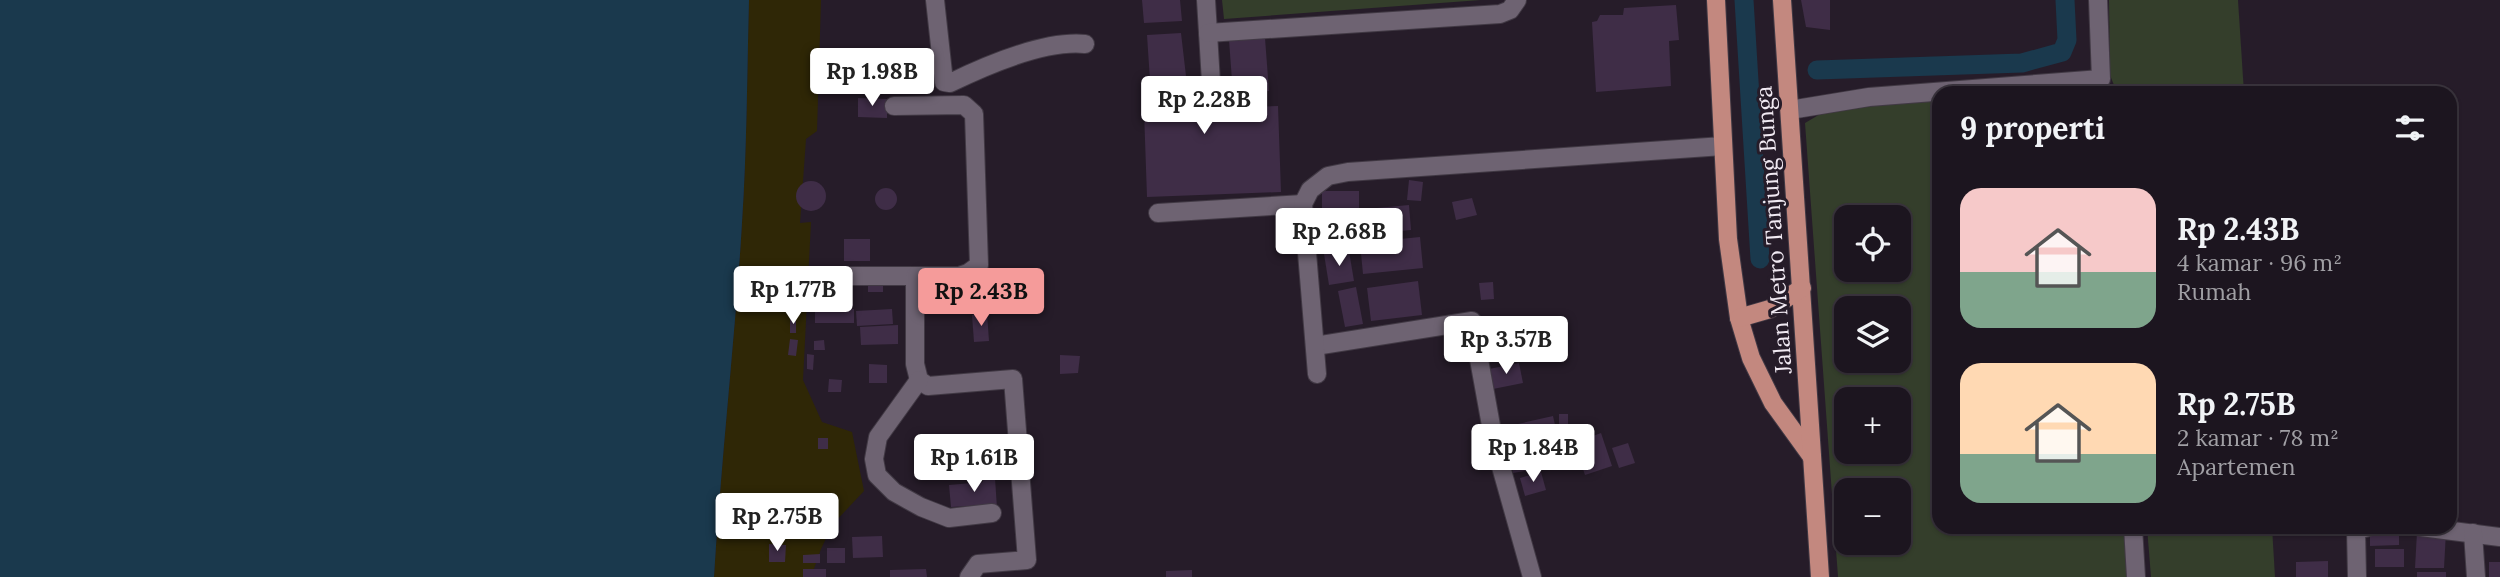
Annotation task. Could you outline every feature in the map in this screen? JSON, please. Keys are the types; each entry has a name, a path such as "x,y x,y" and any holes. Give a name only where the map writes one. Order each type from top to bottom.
{"main road":[{"name":"Jalan Metro Tanjung Bunga","path":"1716,0 1728,239 1739,318 1751,358 1773,403 1812,457"},
{"name":"Jalan Metro Tanjung Bunga","path":"1782,0 1820,577"},
{"path":"1739,318 1770,310 1802,288"}],"street":[{"path":"935,0 944,82 950,83 990,63 1052,45 1065,42 1084,44"},
{"path":"1206,0 1211,82"},
{"path":"1208,33 1500,14 1510,10 1517,0"},
{"path":"2098,0 2102,86"},
{"path":"1790,110 1869,97 1932,94"},
{"path":"829,276 959,276 979,265 975,116 972,109 964,105 894,106"},
{"path":"1317,374 1303,204 1308,192 1328,176 1348,172 1723,146"},
{"path":"1158,213 1303,204"},
{"path":"915,276 915,364 919,380 928,386 1013,379 1027,560 978,564 969,577"},
{"path":"1315,346 1472,321 1494,442 1532,577"},
{"path":"919,380 878,437 874,459 877,475 894,492 921,508 949,518 992,513"},
{"path":"2457,531 2500,537"},
{"path":"2473,533 2476,577"},
{"path":"2133,534 2136,577"},
{"path":"2356,534 2357,577"}],"green space":[{"path":"1222,0 1481,0 1224,19"},
{"path":"2109,0 2238,0 2244,86 2114,86 2110,75"},
{"path":"1932,100 1932,534 2128,534 2131,577 1838,577 1836,555 1911,555 1911,478 1834,478 1834,522 1805,123 1827,110"},
{"path":"2148,534 2272,534 2275,577 2151,577"}],"sand":[{"path":"749,0 821,0 817,131 806,139 800,223 811,222 803,380 822,422 852,432 864,491 833,524 811,577 714,577 742,223"}],"water":[{"path":"0,0 749,0 742,223 714,577 0,577"}],"building":[{"path":"1142,0 1180,0 1182,21 1144,23"},
{"path":"1801,0 1830,0 1830,30 1806,27"},
{"path":"1676,5 1679,40 1669,41 1671,86 1596,92 1592,22 1597,21 1600,15 1623,15 1624,8"},
{"path":"1181,33 1186,76 1196,109 1278,106 1281,192 1147,197 1144,111 1152,111 1147,35"},
{"path":"1265,38 1269,91 1233,94 1229,40"},
{"path":"869,50 870,63 849,65 848,52"},
{"path":"858,98 887,99 887,118 858,117"},
{"path":"1409,180 1423,182 1421,201 1407,200"},
{"path":"811,181 822,185 826,196 822,207 811,211 800,207 796,196 800,185"},
{"path":"886,188 894,191 897,199 894,207 886,210 878,207 875,199 878,191"},
{"path":"1322,191 1359,191 1359,209 1322,209"},
{"path":"1472,198 1477,215 1456,220 1452,202"},
{"path":"1409,205 1411,230 1368,234 1366,209"},
{"path":"1420,237 1423,268 1363,274 1360,243"},
{"path":"844,239 870,239 870,261 844,261"},
{"path":"1349,251 1354,281 1329,285 1324,254"},
{"path":"868,277 883,277 883,292 868,292"},
{"path":"797,278 798,297 786,297 785,279"},
{"path":"821,280 822,296 812,297 811,281"},
{"path":"1418,281 1422,315 1371,321 1367,288"},
{"path":"1493,282 1494,299 1481,300 1479,283"},
{"path":"1356,287 1363,324 1345,327 1338,291"},
{"path":"933,294 947,295 946,311 931,310"},
{"path":"788,302 798,302 798,314 788,315"},
{"path":"815,309 854,309 854,323 815,323"},
{"path":"892,309 893,324 857,326 856,311"},
{"path":"987,313 989,341 974,342 972,315"},
{"path":"790,319 796,319 796,333 790,333"},
{"path":"898,325 898,344 861,345 860,327"},
{"path":"790,339 798,340 796,356 788,355"},
{"path":"824,340 825,350 814,350 814,341"},
{"path":"807,354 814,355 813,370 807,369"},
{"path":"1060,355 1080,356 1078,373 1060,374"},
{"path":"1519,363 1523,383 1493,389 1489,369"},
{"path":"869,364 887,365 887,383 869,383"},
{"path":"829,379 842,380 841,392 828,392"},
{"path":"1559,414 1568,414 1568,429 1559,429"},
{"path":"1553,416 1557,434 1513,444 1509,426"},
{"path":"1601,433 1612,466 1585,475 1574,443"},
{"path":"818,438 828,438 828,449 818,449"},
{"path":"1568,441 1571,459 1547,463 1544,445"},
{"path":"1628,443 1635,463 1619,468 1612,448"},
{"path":"1538,449 1541,468 1513,473 1510,453"},
{"path":"1541,472 1546,490 1525,496 1520,478"},
{"path":"983,478 995,478 997,508 986,508 985,505 951,507 949,485 983,482"},
{"path":"2370,534 2399,534 2399,545 2370,546"},
{"path":"2417,534 2446,534 2444,568 2415,568"},
{"path":"882,536 883,557 853,558 852,537"},
{"path":"769,544 786,545 785,562 769,562"},
{"path":"827,548 845,548 845,563 827,563"},
{"path":"2375,549 2404,549 2404,567 2375,567"},
{"path":"820,554 820,563 803,563 803,555"},
{"path":"2328,561 2328,577 2296,577 2296,562"},
{"path":"2489,562 2500,562 2500,577 2489,577"},
{"path":"803,569 826,569 826,577 803,577"},
{"path":"926,569 927,577 890,577 890,570"},
{"path":"1192,570 1192,577 1166,577 1166,571"},
{"path":"2417,572 2446,572 2446,577 2417,577"}],"waterway":[{"path":"1744,0 1760,259"},
{"path":"1817,70 2022,63 2062,52 2067,40 2065,0"}]}
